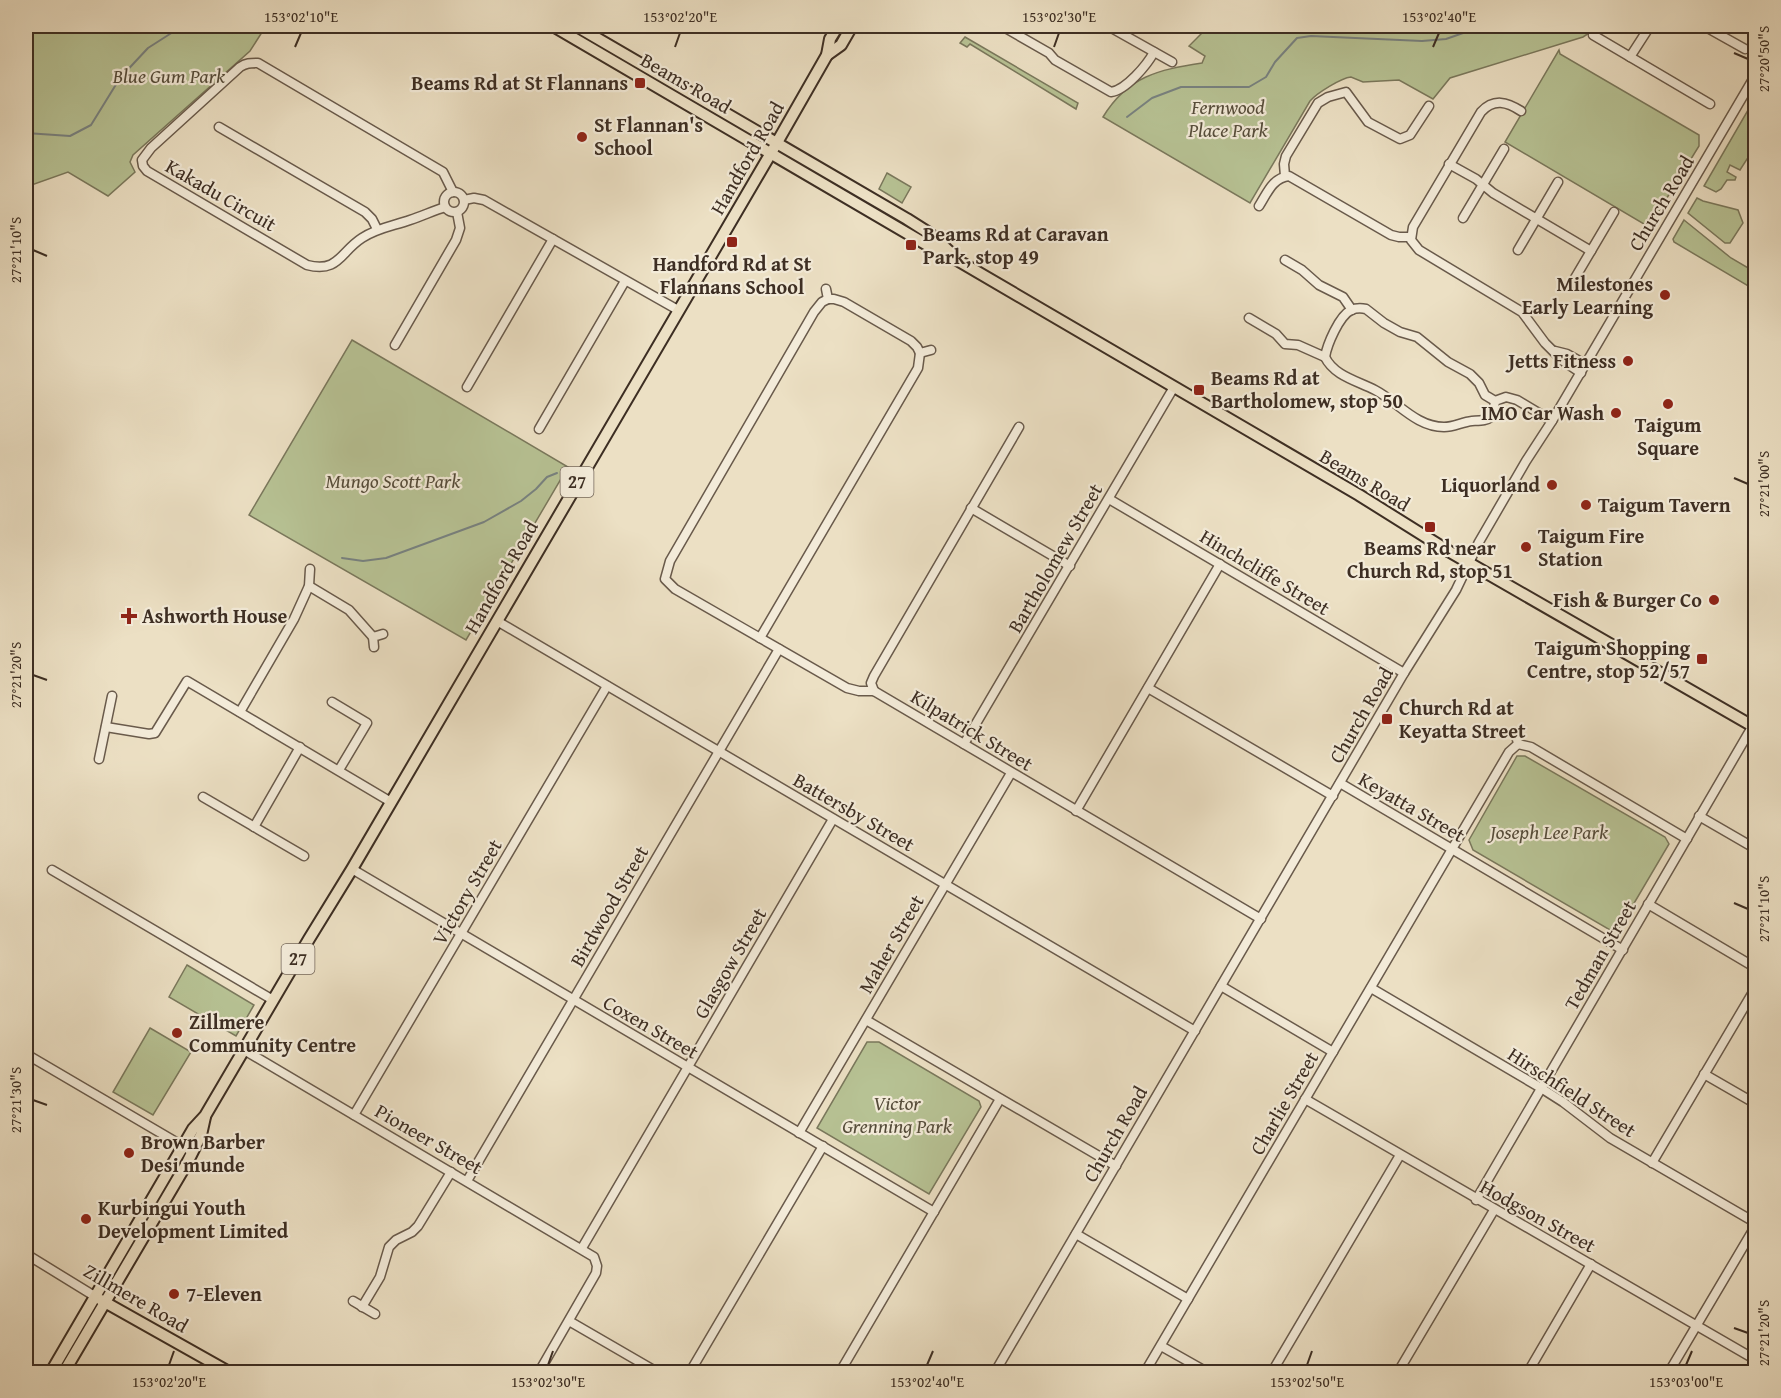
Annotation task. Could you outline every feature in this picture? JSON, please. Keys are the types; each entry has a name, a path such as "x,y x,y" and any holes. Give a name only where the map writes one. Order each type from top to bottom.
{"main road":[{"name":"Beams Road","path":"553,26 934,249 957,260 1469,563 1754,728"},
{"name":"Beams Road","path":"576,26 920,227 957,260"},
{"name":"Handford Road","path":"64,1372 101,1299 188,1149 192,1129 205,1116 392,802 771,153 827,55 830,39 838,26"},
{"name":"Handford Road","path":"827,55 841,45 852,26"},
{"name":"Handford Road","path":"51,1372 101,1299"},
{"name":"Zillmere Road","path":"101,1299 229,1372"}],"street":[{"path":"1002,26 1111,92 1117,91 1141,70 1155,52"},
{"path":"1108,26 1172,62"},
{"path":"1630,57 1650,26"},
{"path":"1704,26 1745,49"},
{"path":"1593,35 1710,104"},
{"name":"Kakadu Circuit","path":"445,207 377,229 361,238 335,263 327,267 317,267 307,264 147,171 142,160 151,148 240,67 246,63 258,63 443,172 453,192"},
{"name":"Church Road","path":"995,1372 1404,673 1456,590 1526,461 1581,373 1755,74"},
{"path":"1285,176 1284,159 1315,107 1328,96 1346,92 1368,122 1400,139 1410,135 1429,106"},
{"path":"1521,111 1504,102 1484,108 1449,164 1413,227 1410,237 1413,245 1419,250 1522,312 1545,343 1563,361 1581,373"},
{"path":"219,127 365,212 377,229"},
{"path":"1463,218 1504,148"},
{"path":"1449,164 1591,251"},
{"path":"1259,206 1273,183 1285,176 1295,179 1391,235 1410,237"},
{"path":"1518,250 1558,182"},
{"path":"453,192 459,193 464,200 462,209 457,212 448,211 445,207 445,198 453,192"},
{"path":"464,200 474,198 484,200 678,310"},
{"path":"395,345 456,240 460,228 457,212"},
{"path":"1572,283 1614,212"},
{"path":"467,387 553,239"},
{"path":"1285,261 1302,270 1319,285 1343,297 1352,310"},
{"path":"539,429 625,281"},
{"path":"760,638 918,368 920,353 915,344 841,300 828,299 826,289"},
{"name":"Kilpatrick Street","path":"828,299 822,302 814,312 670,561 665,579 675,589 846,688 859,692 874,691 1261,919"},
{"path":"1325,357 1327,347 1344,316 1352,310 1366,309 1400,332 1418,337 1448,362 1470,374 1479,383 1485,395 1495,401"},
{"path":"1249,318 1275,334 1285,344 1298,345 1325,357 1333,368 1348,378 1376,391 1424,423 1436,427 1448,427 1471,421 1489,420 1494,412 1495,401"},
{"path":"920,353 931,350"},
{"path":"1555,351 1567,354 1585,364"},
{"name":"Bartholomew Street","path":"964,744 1174,387"},
{"path":"1495,401 1506,397 1517,400 1552,421"},
{"path":"874,691 871,683 874,676 1019,427"},
{"name":"Hinchcliffe Street","path":"1109,499 1404,673"},
{"path":"971,508 1070,566"},
{"path":"1076,811 1220,564"},
{"path":"240,712 294,619 309,586 310,569"},
{"path":"309,586 349,610 373,637 374,647"},
{"name":"Battersby Street","path":"497,621 1195,1030"},
{"path":"373,637 383,634"},
{"name":"Birdwood Street","path":"467,1181 779,649"},
{"path":"106,727 149,734 155,732 187,681 392,802"},
{"name":"Victory Street","path":"354,1115 607,686"},
{"path":"1148,688 1333,796"},
{"path":"99,759 112,696"},
{"path":"332,702 367,723 339,770"},
{"name":"Tedman Street","path":"1476,1200 1699,816 1754,728"},
{"name":"Charlie Street","path":"1145,1372 1517,740 1687,838"},
{"path":"254,827 300,747"},
{"name":"Maher Street","path":"799,1133 1011,773"},
{"name":"Keyatta Street","path":"1340,783 1623,950"},
{"path":"202,797 304,856"},
{"path":"1699,816 1755,849"},
{"name":"Glasgow Street","path":"582,1248 834,819"},
{"name":"Coxen Street","path":"352,869 934,1212"},
{"path":"52,870 273,1000"},
{"path":"1648,904 1755,968"},
{"path":"1221,986 1333,1052"},
{"path":"1652,1163 1755,987"},
{"name":"Hirschfield Street","path":"1371,988 1541,1088 1602,1133 1755,1224"},
{"path":"866,1020 1116,1166"},
{"name":"Pioneer Street","path":"244,1050 582,1248 596,1259 596,1273 568,1321"},
{"path":"26,1054 188,1149"},
{"path":"1704,1074 1755,1104"},
{"path":"840,1372 1000,1099"},
{"name":"Hodgson Street","path":"1305,1099 1755,1360"},
{"path":"690,1372 823,1146"},
{"path":"1272,1372 1400,1155"},
{"path":"362,1306 380,1277 389,1247 418,1226 452,1172"},
{"path":"1398,1372 1494,1210"},
{"path":"1669,1372 1755,1224"},
{"path":"1076,1234 1188,1299"},
{"name":"Zillmere Road","path":"26,1254 101,1299"},
{"path":"1528,1372 1591,1264"},
{"path":"353,1301 375,1314"},
{"path":"539,1372 568,1321 657,1372"},
{"path":"1161,1346 1207,1372"}],"green space":[{"name":"Blue Gum Park","path":"26,26 266,26 250,51 133,155 130,162 135,172 108,196 68,172 26,187"},
{"name":"Fernwood Place Park","path":"1209,26 1600,26 1583,37 1450,78 1433,99 1399,80 1363,82 1351,77 1335,83 1310,101 1250,203 1103,117 1123,92 1145,77 1202,63 1205,56 1189,46"},
{"path":"965,37 1078,103 1076,109 970,44 967,47 960,43"},
{"path":"1559,50 1560,54 1699,135 1699,146 1649,227 1505,142"},
{"path":"1755,98 1755,164 1747,159 1740,170 1730,165 1727,172 1736,177 1735,180 1727,180 1716,192 1704,186"},
{"path":"887,173 911,187 902,203 879,189"},
{"path":"1697,198 1738,210 1743,223 1730,243 1725,243 1688,213"},
{"path":"1684,220 1731,258 1755,272 1755,290 1674,242 1673,239"},
{"name":"Mungo Scott Park","path":"352,340 568,467 466,640 249,515"},
{"name":"Joseph Lee Park","path":"1517,756 1525,756 1665,837 1669,844 1620,927 1610,930 1473,850 1469,840"},
{"path":"187,965 254,1005 236,1036 169,997"},
{"path":"150,1028 191,1052 153,1115 113,1092"},
{"name":"Victor Grenning Park","path":"867,1042 879,1042 979,1101 981,1107 929,1194 817,1128"}],"waterway":[{"path":"26,133 70,136 91,125 120,78 148,48 173,32 177,26"},
{"path":"1127,117 1152,98 1181,87 1249,87 1266,77 1275,62 1297,38 1311,36 1422,41 1446,39 1483,26"},
{"path":"342,558 363,561 386,558 484,522 521,501 547,477 557,473"}],"railway":[{"path":"26,617 26,695"}],"place":[{"name":"Beams Rd at St Flannans","path":"640,83"},
{"name":"St Flannan's School","path":"582,137"},
{"name":"Handford Rd at St Flannans School","path":"732,242"},
{"name":"Beams Rd at Caravan Park, stop 49","path":"911,245"},
{"name":"Milestones Early Learning","path":"1665,295"},
{"name":"Jetts Fitness","path":"1628,361"},
{"name":"Beams Rd at Bartholomew, stop 50","path":"1199,390"},
{"name":"Taigum Square","path":"1668,404"},
{"name":"IMO Car Wash","path":"1616,413"},
{"name":"Liquorland","path":"1552,485"},
{"name":"Taigum Tavern","path":"1586,505"},
{"name":"Beams Rd near Church Rd, stop 51","path":"1430,527"},
{"name":"Taigum Fire Station","path":"1526,547"},
{"name":"Fish & Burger Co","path":"1714,600"},
{"name":"Ashworth House","path":"129,616"},
{"name":"Taigum Shopping Centre, stop 52/57","path":"1702,659"},
{"name":"Church Rd at Keyatta Street","path":"1387,719"},
{"name":"Zillmere Community Centre","path":"177,1033"},
{"name":"Brown Barber Desi munde","path":"129,1153"},
{"name":"Kurbingui Youth Development Limited","path":"86,1219"},
{"name":"7-Eleven","path":"174,1294"}]}
